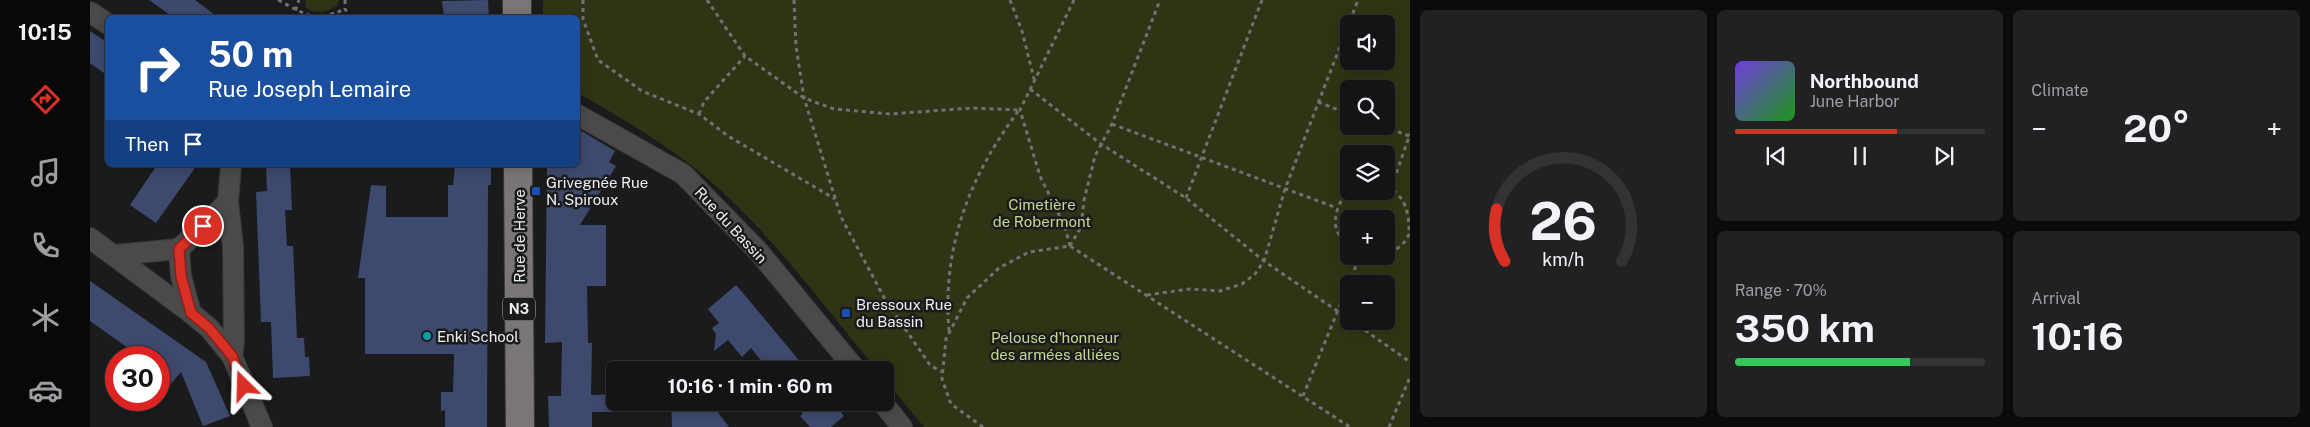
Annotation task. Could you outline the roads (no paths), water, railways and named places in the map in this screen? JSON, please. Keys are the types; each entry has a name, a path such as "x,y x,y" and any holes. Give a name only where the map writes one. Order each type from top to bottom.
{"main road":[{"path":"516,0 517,15"},
{"name":"Rue de Herve","path":"518,167 520,427"}],"street":[{"path":"90,12 105,22"},
{"name":"Rue du Bassin","path":"580,116 683,174 759,252 849,361"},
{"path":"231,167 228,202 233,246 234,342 232,356"},
{"path":"114,255 179,249 228,202"},
{"path":"90,238 209,328 232,356 262,427"},
{"path":"179,249 181,276 191,313"},
{"path":"889,411 902,427"}],"place":[{"name":"Grivegnée Rue N. Spiroux","path":"536,191"},
{"name":"Bressoux Rue du Bassin","path":"846,313"},
{"name":"Enki School","path":"427,336"}],"park label":[{"name":"Cimetière de Robermont","path":"1042,212"},
{"name":"Pelouse d'honneur des armées alliées","path":"1055,346"}]}
